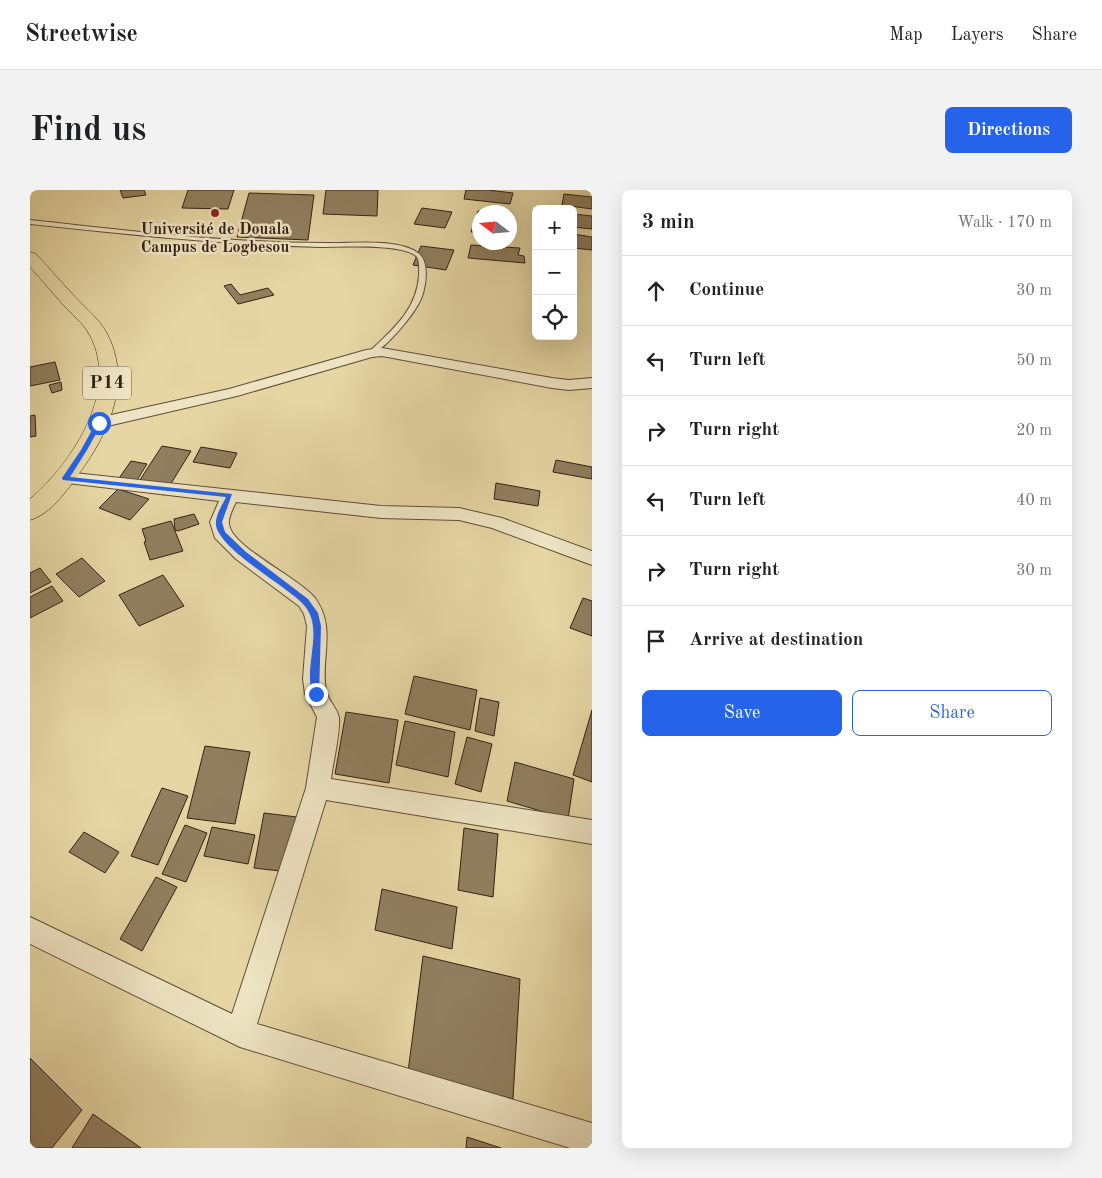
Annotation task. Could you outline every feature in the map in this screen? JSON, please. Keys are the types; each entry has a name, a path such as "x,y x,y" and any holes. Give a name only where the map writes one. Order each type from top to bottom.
{"main road":[{"name":"P14","path":"30,257 96,330 106,350 109,372 99,423 84,450 66,478 30,512"}],"street":[{"path":"99,423 232,393 371,353 382,352 552,383 570,385 592,383"},
{"path":"66,478 381,512 459,514 476,517 592,558"},
{"path":"230,495 219,522 222,533 243,554 306,601 314,613 317,626 314,679 316,694 328,718 318,788 240,1033"},
{"path":"318,788 592,832"},
{"path":"30,930 240,1033 592,1139"}],"lane":[{"path":"30,222 249,245 388,246 411,250 418,255 421,261 422,281 414,309 408,319 371,353"}],"building":[{"path":"120,190 144,190 146,195 123,198"},
{"path":"188,190 234,190 228,209 182,208"},
{"path":"326,190 378,190 377,216 323,214"},
{"path":"466,190 513,193 510,204 464,199"},
{"path":"249,193 314,195 308,240 237,237"},
{"path":"564,194 592,197 592,209 577,207 577,205 562,205"},
{"path":"422,208 452,212 445,228 414,224"},
{"path":"577,214 592,216 592,229 577,227"},
{"path":"577,235 592,237 592,250 577,248"},
{"path":"471,245 472,250 517,250 517,248 520,248 518,255 524,256 525,263 468,258"},
{"path":"421,246 454,250 446,270 413,265"},
{"path":"231,284 240,295 268,288 274,295 238,304 224,286"},
{"path":"55,362 60,380 30,386 30,367"},
{"path":"61,382 62,390 52,393 49,385"},
{"path":"35,415 36,436 30,437 30,416"},
{"path":"162,446 191,451 164,495 134,489"},
{"path":"201,447 237,453 230,468 193,462"},
{"path":"556,460 592,467 592,479 553,472"},
{"path":"131,461 147,464 134,485 117,481"},
{"path":"496,483 540,491 538,506 494,499"},
{"path":"118,489 149,499 130,520 99,508"},
{"path":"194,514 199,524 178,531 175,530 174,519"},
{"path":"171,521 183,551 150,560 142,529"},
{"path":"82,558 105,581 79,597 56,574"},
{"path":"40,568 51,582 30,593 30,573"},
{"path":"163,575 184,606 139,626 119,595"},
{"path":"52,586 63,601 30,618 30,597"},
{"path":"583,598 592,601 592,636 570,628"},
{"path":"414,676 477,690 470,730 405,714"},
{"path":"480,698 499,702 494,736 475,731"},
{"path":"592,710 592,782 573,775"},
{"path":"346,712 398,720 389,783 335,774"},
{"path":"405,721 455,732 448,777 396,765"},
{"path":"467,737 492,744 481,792 455,784"},
{"path":"205,746 250,752 235,824 187,818"},
{"path":"515,762 574,779 568,819 507,801"},
{"path":"162,788 188,796 158,865 131,856"},
{"path":"264,813 297,817 288,872 254,868"},
{"path":"185,825 207,833 186,882 162,874"},
{"path":"212,827 255,835 248,864 204,856"},
{"path":"464,828 498,834 493,897 458,890"},
{"path":"84,832 119,852 105,873 69,852"},
{"path":"156,877 177,887 142,951 120,939"},
{"path":"382,889 457,907 452,949 375,930"},
{"path":"423,956 520,979 513,1099 408,1072"},
{"path":"30,1058 82,1110 52,1148 33,1148 30,1145"},
{"path":"93,1114 141,1148 72,1148"},
{"path":"467,1137 501,1148 466,1148"}],"place":[{"name":"Université de Douala Campus de Logbesou","path":"215,213"}],"route":[{"path":"99,423 66,478 230,495 219,522 222,533 243,554 306,601 314,613 317,626 314,679 316,694"}]}
